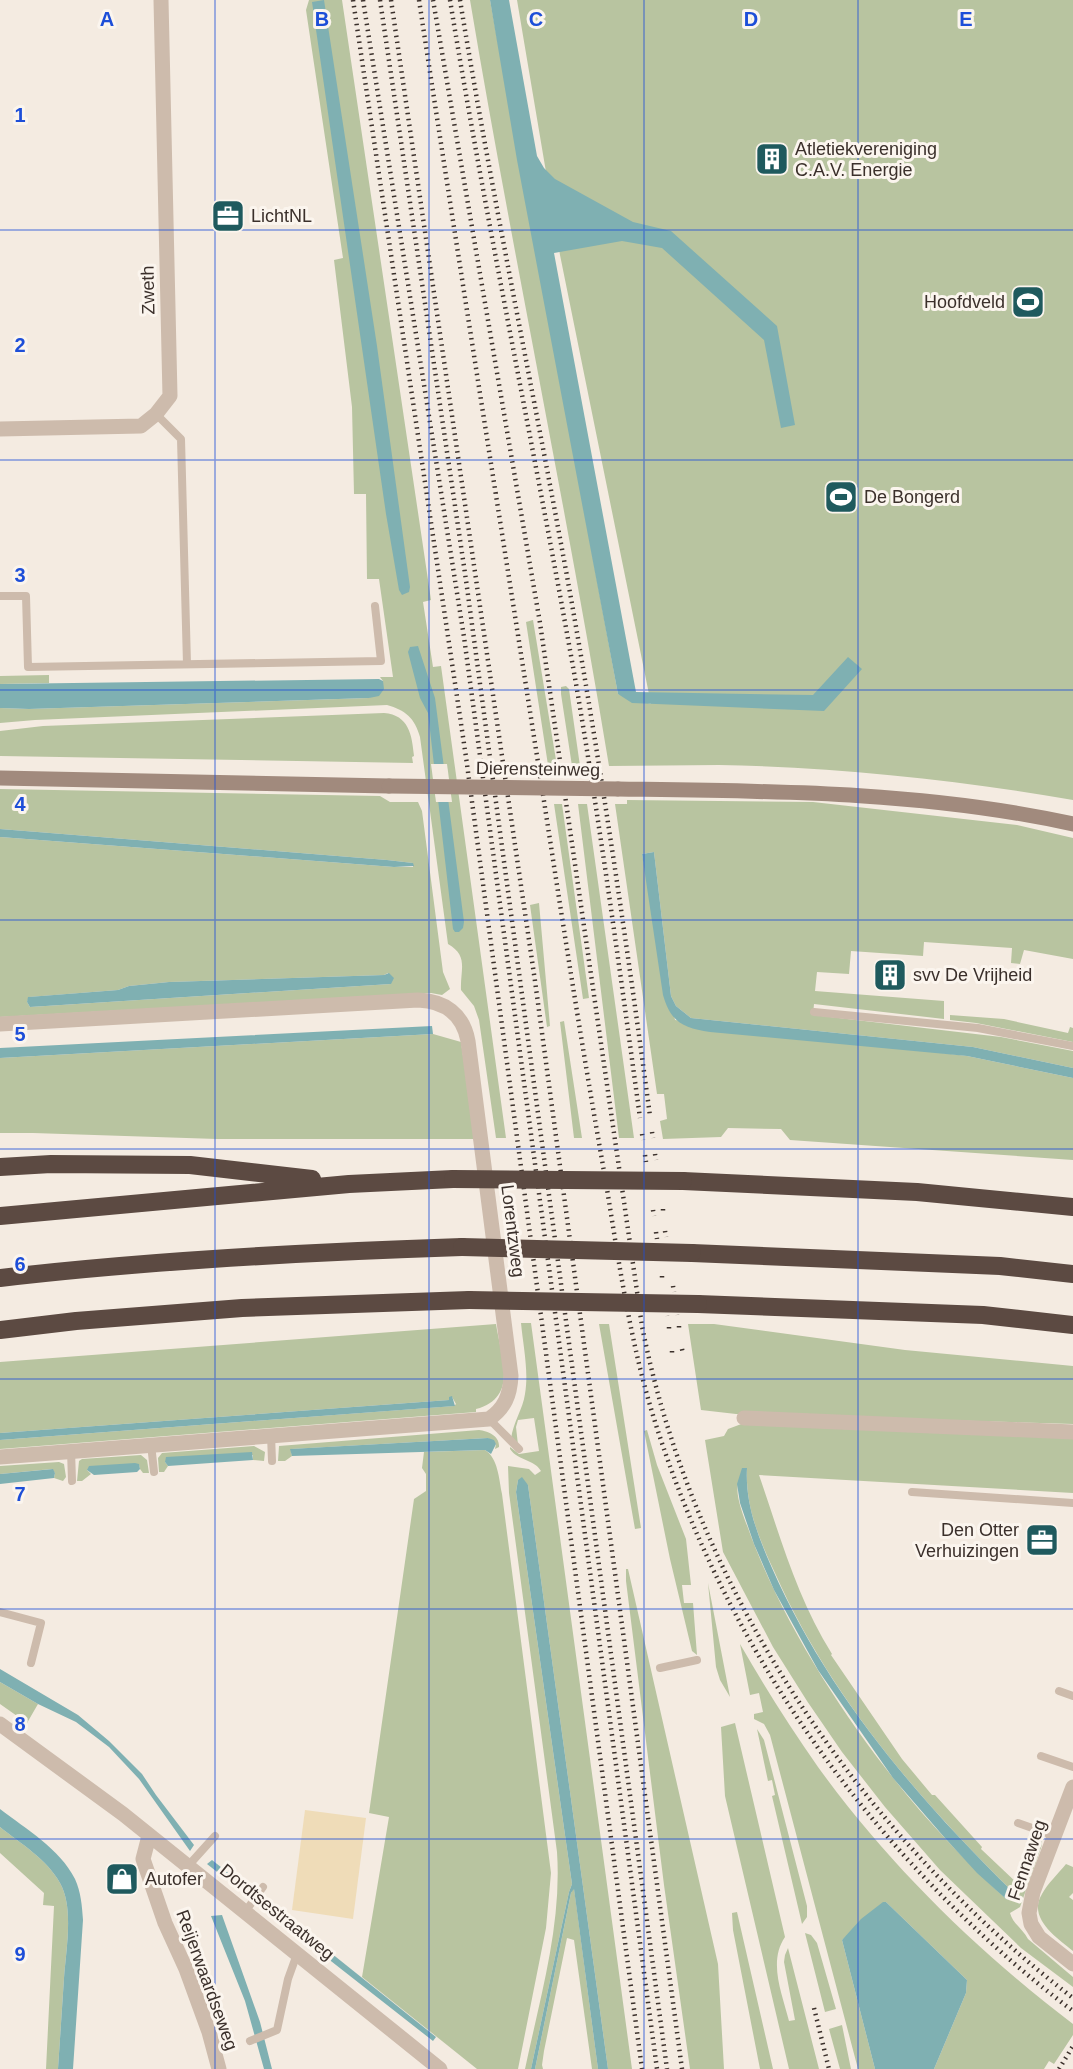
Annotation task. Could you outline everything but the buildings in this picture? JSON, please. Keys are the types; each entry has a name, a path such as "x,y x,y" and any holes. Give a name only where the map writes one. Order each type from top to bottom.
{"highway":[{"path":"0,1167 51,1164 190,1164 349,1184"},
{"path":"0,1216 349,1184 453,1179 683,1181 917,1192 1073,1207"},
{"path":"0,1278 84,1269 298,1253 462,1247 692,1253 1000,1266 1073,1274"},
{"path":"0,1330 76,1321 242,1308 469,1300 698,1304 983,1315 1073,1325"}],"main road":[{"name":"Dierensteinweg","path":"0,778 756,791 887,797 972,807 1073,824"}],"street":[{"name":"Zweth","path":"156,414 170,396 162,0"},
{"path":"0,429 141,426 156,414"},
{"name":"Lorentzweg","path":"0,1024 418,1000 437,1002 452,1010 463,1023 468,1041 511,1376 506,1402 498,1413 489,1419"},
{"path":"744,1418 1073,1432"},
{"path":"0,1457 489,1419"},
{"name":"Dordtsestraatweg","path":"0,1724 47,1757 188,1866 252,1904 297,1954 440,2069"},
{"name":"Fennaweg","path":"1073,1787 1033,1892 1029,1913 1031,1924 1039,1937 1073,1964"},
{"name":"Reijerwaardseweg","path":"149,1836 143,1859 165,1923 186,1969 209,2032 219,2069"}],"lane":[{"path":"156,414 182,439 187,664"},
{"path":"0,596 26,596 28,667 381,661 375,606"},
{"path":"814,1012 978,1028 1073,1046"},
{"path":"489,1419 519,1449"},
{"path":"271,1435 272,1461"},
{"path":"151,1444 154,1472"},
{"path":"71,1450 72,1481"},
{"path":"912,1492 1073,1503"},
{"path":"0,1612 41,1623 31,1663"},
{"path":"660,1668 697,1660"},
{"path":"1059,1691 1073,1696"},
{"path":"1041,1756 1073,1767"},
{"path":"1018,1823 1055,1836"},
{"path":"188,1866 215,1836"},
{"path":"252,1904 263,1887"},
{"path":"251,2041 277,2030 288,1979 297,1954"}],"green space":[{"path":"309,0 342,0 431,600 423,602 433,667 441,666 506,1138 496,1138 479,1020 474,1006 461,990 462,964 459,953 448,944 420,737 408,716 399,709 387,705 0,723 0,708 369,698 383,681 380,677 393,677 379,579 367,579 366,494 354,494 352,407 334,260 343,258 306,10"},
{"name":"De Bongerd","path":"470,0 490,0 618,694 651,704 560,255 517,0 1073,0 1073,800 985,786 808,768 719,765 609,766 576,574"},
{"path":"533,620 557,766 548,765 526,622"},
{"path":"49,675 49,683 0,684 0,676"},
{"path":"566,686 569,689 580,766 572,766 561,694 561,687"},
{"path":"384,713 399,718 408,727 413,748 413,763 0,756 0,731 43,726"},
{"path":"0,789 380,796 390,802 418,802 422,811 443,972 450,989 442,995 431,993 0,1017 0,837 394,867 413,867 413,863 0,829","holes":["388,973 391,984 30,1007 27,1002 29,997 118,990 129,986 169,982 384,975"]},
{"path":"627,800 813,802 1017,825 1073,838 1073,959 1024,950 1020,964 1011,963 1012,948 924,942 923,956 851,951 849,974 817,972 815,991 944,1001 944,1019 814,1004 813,1015 1001,1037 1073,1051 1073,1068 973,1047 691,1018 676,1006 671,996 654,852 642,854 675,1020 967,1056 1073,1078 1073,1160 790,1140 781,1129 728,1128 721,1137 663,1139 660,1121 667,1119 664,1094 657,1094 615,804 627,804"},
{"path":"554,804 562,804 589,998 583,999"},
{"path":"578,804 587,804 634,1138 619,1138"},
{"path":"539,903 550,1026 547,1027 530,905"},
{"path":"950,1015 1004,1019 1068,1033 1070,1027 1073,1028 1073,1042 950,1020"},
{"path":"564,1021 582,1138 574,1138 560,1022"},
{"path":"433,1034 461,1042 475,1139 217,1139 0,1133 0,1058"},
{"path":"521,1323 531,1323 632,2069 608,2069 528,1485 518,1480 516,1492 572,1884 531,2069 525,2069 553,1934 558,1879 557,1852 509,1493 508,1466 529,1469 535,1475 541,1471 510,1449 510,1447 519,1454 539,1451 534,1418 518,1420 516,1427 518,1445 511,1439 524,1400 526,1385"},
{"path":"496,1324 503,1362 503,1386 498,1395 489,1403 476,1409 476,1412 0,1449 0,1440 454,1406 456,1404 452,1397 449,1400 0,1433 0,1362"},
{"path":"599,1324 609,1324 641,1528 635,1529"},
{"path":"688,1324 714,1324 905,1350 1073,1366 1073,1424 736,1414 701,1410"},
{"path":"744,1423 1073,1437 1073,1493 759,1475 799,1589 831,1655 902,1759 932,1795 935,1795 982,1847 981,1849 1019,1885 1038,1836 1041,1839 1042,1845 1020,1907 1010,1913 1028,1939 1073,1977 1073,1987 1021,1948 940,1870 885,1807 842,1752 773,1647 723,1552 705,1440 724,1436 728,1429","holes":["747,1468 754,1522 764,1548 797,1618 822,1661 849,1703 910,1783 1014,1893 1006,1899 976,1871 907,1795 852,1722 811,1659 776,1594 742,1513 737,1489"]},
{"path":"479,1430 495,1437 499,1447 495,1449 496,1444 488,1438 291,1449 292,1456 285,1461 278,1461 279,1446"},
{"path":"647,1430 657,1465 686,1539 691,1585 682,1585 684,1603 693,1603 697,1655 692,1651 670,1559 644,1431"},
{"path":"254,1446 265,1452 264,1461 253,1460 253,1455 165,1462 168,1466 164,1472 159,1472 158,1458 162,1453"},
{"path":"485,1450 495,1463 502,1494 551,1873 546,1928 518,2069 477,2069 362,1977 389,1817 369,1813 414,1499 426,1491 426,1474 422,1468 424,1452"},
{"path":"141,1455 147,1460 149,1473 143,1473 139,1465 87,1470 91,1474 82,1481 77,1481 79,1461 82,1459"},
{"path":"59,1462 64,1464 66,1477 63,1481 54,1478 55,1473 52,1469 0,1474 0,1466"},
{"path":"626,1569 628,1569 718,1964 724,2069 690,2069 664,1885"},
{"path":"708,1583 730,1697 720,1680 716,1667"},
{"path":"740,1644 777,1706 818,1767 874,1838 904,1872 968,1936 1073,2024 1073,2035 1054,2064 1049,2061 1044,2069 934,2069 966,1993 967,1980 886,1902 842,1940 875,2069 858,2069 770,1735 764,1724 754,1719 754,1714 763,1712 759,1693 750,1695"},
{"path":"0,1682 38,1704 27,1723 0,1704"},
{"path":"735,1723 785,1937 777,1957 780,1989 789,2021 795,2020 784,1962 788,1948 819,2069 789,2069 725,1796 721,1727"},
{"path":"757,1729 764,1740 807,1906 807,1917 802,1924 772,1796 775,1795 772,1780 768,1781"},
{"path":"0,1827 33,1852 55,1874 67,1904 68,1929 58,2069 46,2069 54,1906 43,1905 44,1893 0,1853"},
{"path":"1066,1864 1073,1867 1073,1893 1069,1897 1073,1900 1073,1951 1052,1934 1038,1911 1038,1903 1042,1894"},
{"path":"574,1888 598,2069 592,2069 574,1940 567,1938 544,2051 543,2069 535,2069 571,1893"},
{"path":"737,1912 773,2069 760,2069 733,1930 732,1913"},
{"path":"805,1933 811,1935 817,1943 836,2009 825,2012"},
{"path":"842,2025 851,2069 840,2069 829,2029"}],"sand":[{"path":"305,1810 366,1818 353,1919 292,1910"}],"water":[{"path":"324,0 377,346 410,587 409,592 402,595 399,590 386,514 312,2"},
{"path":"490,0 509,0 537,156 544,168 555,179 633,222 671,231 777,326 795,425 781,428 764,340 662,248 622,241 554,253 636,692 813,695 848,657 862,669 824,711 632,703 618,694 517,160"},
{"path":"418,646 435,698 464,922 459,932 453,929 428,713 420,698 408,652 410,647"},
{"path":"379,679 383,681 384,689 379,696 369,698 0,708 0,684"},
{"path":"0,829 387,860 413,863 414,866 394,867 0,837"},
{"path":"654,852 671,996 676,1006 691,1018 973,1047 1073,1068 1073,1078 967,1056 710,1032 686,1026 670,1012 663,995 642,854"},
{"path":"389,973 394,978 391,984 30,1007 27,1002 28,997 118,990 129,986 169,982"},
{"path":"432,1026 433,1034 0,1058 0,1048"},
{"path":"452,1396 455,1406 0,1440 0,1433 449,1400"},
{"path":"488,1438 494,1440 496,1444 491,1454 485,1450 292,1456 290,1449"},
{"path":"252,1452 253,1460 168,1466 165,1462 166,1457"},
{"path":"139,1464 140,1469 137,1472 94,1475 87,1470 89,1466"},
{"path":"742,1468 747,1468 750,1507 762,1544 794,1614 819,1658 877,1742 943,1820 1014,1893 1011,1900 1006,1899 977,1873 893,1778 818,1670 774,1590 754,1544 740,1503 737,1484"},
{"path":"53,1469 54,1478 0,1484 0,1474"},
{"path":"522,1477 528,1485 608,2069 598,2069 574,1889 571,1893 535,2069 531,2069 572,1884 516,1492 518,1480"},
{"path":"0,1669 78,1715 109,1741 142,1774 194,1845 190,1851 139,1779 109,1747 76,1722 0,1682"},
{"path":"0,1809 61,1858 69,1868 79,1889 83,1920 73,2069 58,2069 68,1929 64,1893 55,1874 33,1852 0,1827"},
{"path":"212,1860 250,1890 252,1895 260,1901 266,1901 436,2037 433,2041 207,1864"},
{"path":"886,1902 967,1980 966,1993 934,2069 875,2069 842,1940 861,1919"},
{"path":"222,1915 260,2022 272,2069 264,2069 245,2001 211,1916"}],"pier":[{"path":"431,764 447,764 452,802 436,802"}],"railway":[{"path":"353,0 466,757 642,2069"},
{"path":"363,0 464,637 657,2069"},
{"path":"380,0 466,580 667,2069"},
{"path":"391,0 535,981 682,2069"},
{"path":"419,0 580,1032 625,1296 652,1412 683,1500 720,1585 765,1666 816,1744 872,1818 934,1888 1001,1952 1073,2011"},
{"path":"433,0 540,623 642,1326 667,1424 701,1519 745,1612 798,1700 857,1783 924,1861 996,1933 1073,1998"},
{"path":"450,0 575,678 640,1118"},
{"path":"460,0 583,668 614,860 650,1116"},
{"path":"652,1132 653,1138"},
{"path":"642,1134 643,1140"},
{"path":"655,1154 656,1160"},
{"path":"645,1155 646,1162"},
{"path":"648,1178 649,1184"},
{"path":"660,1187 660,1193"},
{"path":"663,1209 663,1215"},
{"path":"653,1210 654,1216"},
{"path":"665,1231 666,1237"},
{"path":"656,1232 657,1239"},
{"path":"668,1253 669,1259"},
{"path":"659,1254 659,1260"},
{"path":"662,1276 662,1282"},
{"path":"673,1286 674,1292"},
{"path":"676,1309 677,1315"},
{"path":"666,1310 667,1316"},
{"path":"679,1326 679,1331"},
{"path":"669,1327 669,1332"},
{"path":"682,1349 683,1354"},
{"path":"672,1351 672,1356"},
{"path":"814,2008 829,2069"},
{"path":"1059,2069 1073,2046"}],"place":[{"name":"Atletiekvereniging C.A.V. Energie","path":"772,159"},
{"name":"LichtNL","path":"228,216"},
{"name":"Hoofdveld","path":"1028,302"},
{"name":"De Bongerd","path":"841,497"},
{"name":"svv De Vrijheid","path":"890,975"},
{"name":"Den Otter Verhuizingen","path":"1042,1540"},
{"name":"Autofer","path":"122,1879"}]}
